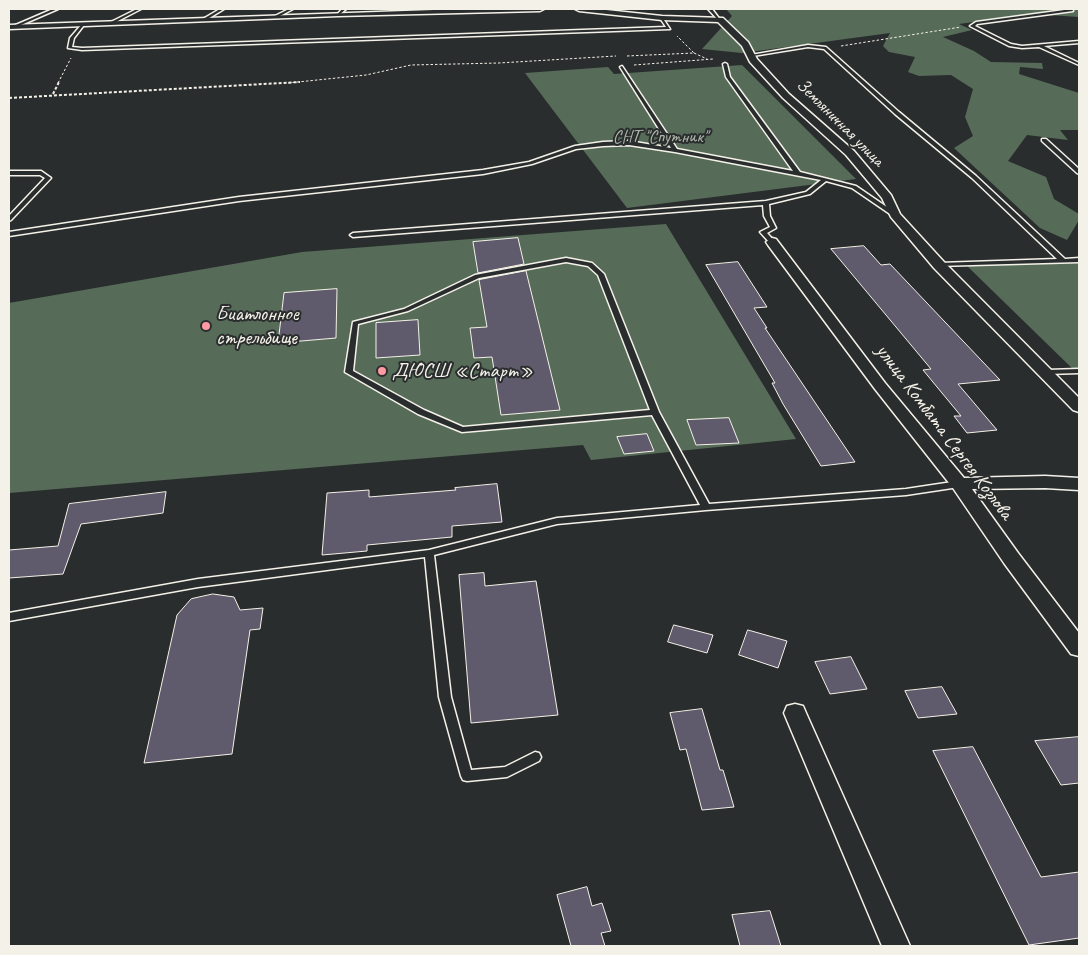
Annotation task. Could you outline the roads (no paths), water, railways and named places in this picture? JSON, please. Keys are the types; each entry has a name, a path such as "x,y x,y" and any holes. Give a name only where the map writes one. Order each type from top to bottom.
{"street":[{"path":"11,27 277,16 341,11 540,9"},
{"path":"579,9 662,18 720,20"},
{"name":"Земляничная улица","path":"720,20 753,54 753,60 786,96 850,153 887,197 895,215 939,265 1047,372 1079,407"},
{"name":"улица Комбата Сергея Козлова","path":"772,242 880,386 959,484 1079,648"},
{"path":"959,484 1044,482 1079,484"},
{"path":"795,713 896,946"}],"lane":[{"path":"11,27 56,9"},
{"path":"111,23 139,9"},
{"path":"205,19 222,9"},
{"path":"277,16 290,9"},
{"path":"710,9 720,20"},
{"path":"1072,10 976,23 972,26 1010,45 1040,46 1079,42"},
{"path":"82,25 72,38 70,48 208,46 438,35 669,28 662,18"},
{"path":"753,54 808,46 825,48 897,114 974,177 1063,261"},
{"path":"1040,46 1079,64"},
{"path":"725,64 728,77 798,174"},
{"path":"622,67 675,150"},
{"path":"1044,140 1079,172"},
{"path":"9,234 239,199 483,172 530,164 575,148 629,143 825,179 854,187 895,215"},
{"path":"9,173 41,174 48,178 9,219"},
{"path":"352,236 766,203 808,193 825,179"},
{"path":"766,203 767,216 773,228 763,232 772,242"},
{"path":"654,412 462,430 421,412 349,372 355,323 406,310 477,276 566,260 590,264 601,274 654,412 706,507"},
{"path":"939,265 1079,260"},
{"path":"1047,372 1079,371"},
{"path":"9,617 198,582 429,553 557,521 706,507 906,492 959,484"},
{"path":"429,553 445,697 467,776 507,772 535,757"}],"place":[{"name":"Биатлонное стрельбище","path":"206,326"},
{"name":"ДЮСШ «Старт»","path":"382,371"}],"park label":[{"name":"СНТ \"Спутник\"","path":"660,137"}]}
